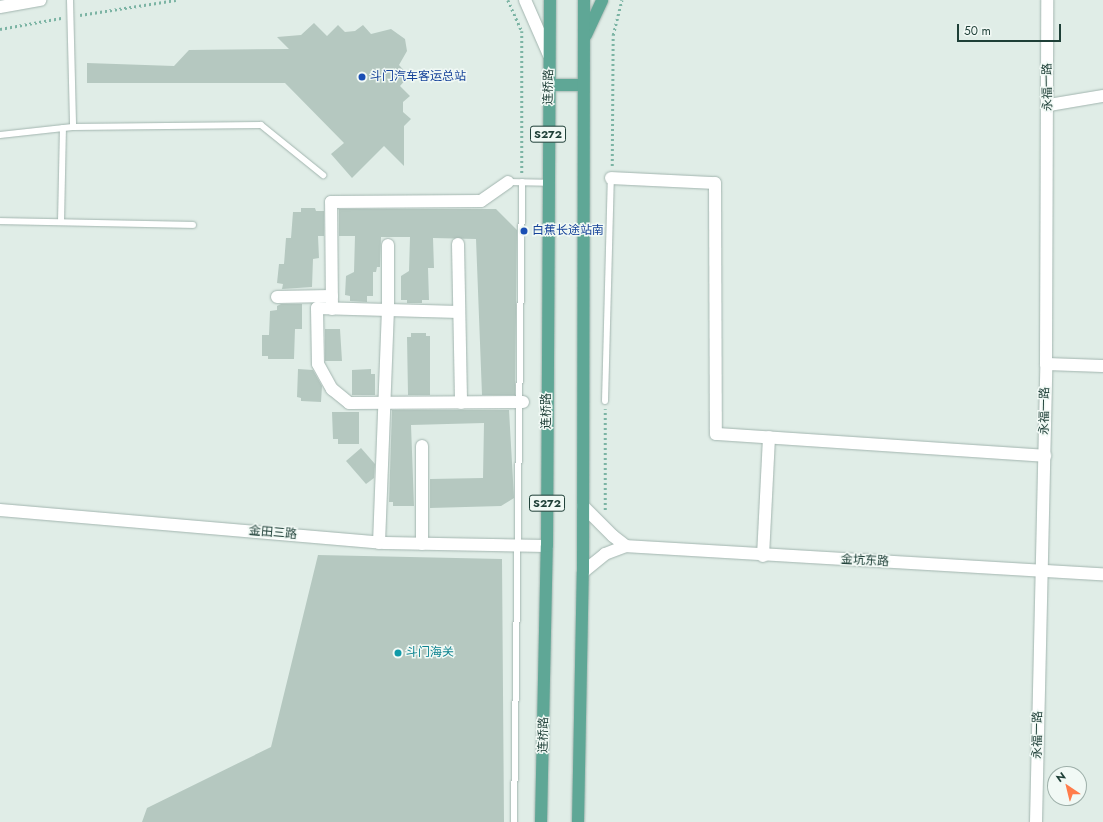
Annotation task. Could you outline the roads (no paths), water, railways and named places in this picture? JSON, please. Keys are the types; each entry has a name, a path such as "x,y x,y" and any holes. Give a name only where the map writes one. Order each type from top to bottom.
{"main road":[{"name":"连桥路","path":"541,822 546,546 547,183 550,0"},
{"name":"S272","path":"578,822 583,572 584,0"},
{"path":"584,40 602,0"},
{"path":"549,85 583,86"}],"street":[{"path":"0,7 40,0"},
{"path":"525,0 549,55"},
{"name":"永福一路","path":"1036,822 1046,364 1049,105 1047,0"},
{"path":"1049,105 1103,96"},
{"path":"612,178 715,183 716,434 1044,456"},
{"path":"332,309 331,202 481,201 508,182"},
{"path":"458,244 461,403"},
{"path":"379,543 388,311 388,245"},
{"path":"278,297 332,296"},
{"path":"459,312 317,308 318,364 332,389 349,403 384,404 523,402"},
{"path":"1046,364 1103,366"},
{"path":"763,556 769,437"},
{"path":"422,446 422,544"},
{"path":"583,506 626,546"},
{"name":"金田三路","path":"0,510 379,543 546,546"},
{"name":"金坑东路","path":"583,572 605,554 626,546 763,556 1103,574"}],"lane":[{"path":"70,0 72,127"},
{"path":"0,134 72,127 261,125 323,175"},
{"path":"61,222 63,128"},
{"path":"605,401 612,178"},
{"path":"508,182 547,183"},
{"path":"514,822 522,182"},
{"path":"0,221 193,225"}],"place":[{"name":"斗门汽车客运总站","path":"362,77"},
{"name":"白蕉长途站南","path":"524,231"},
{"name":"斗门海关","path":"398,653"}]}
